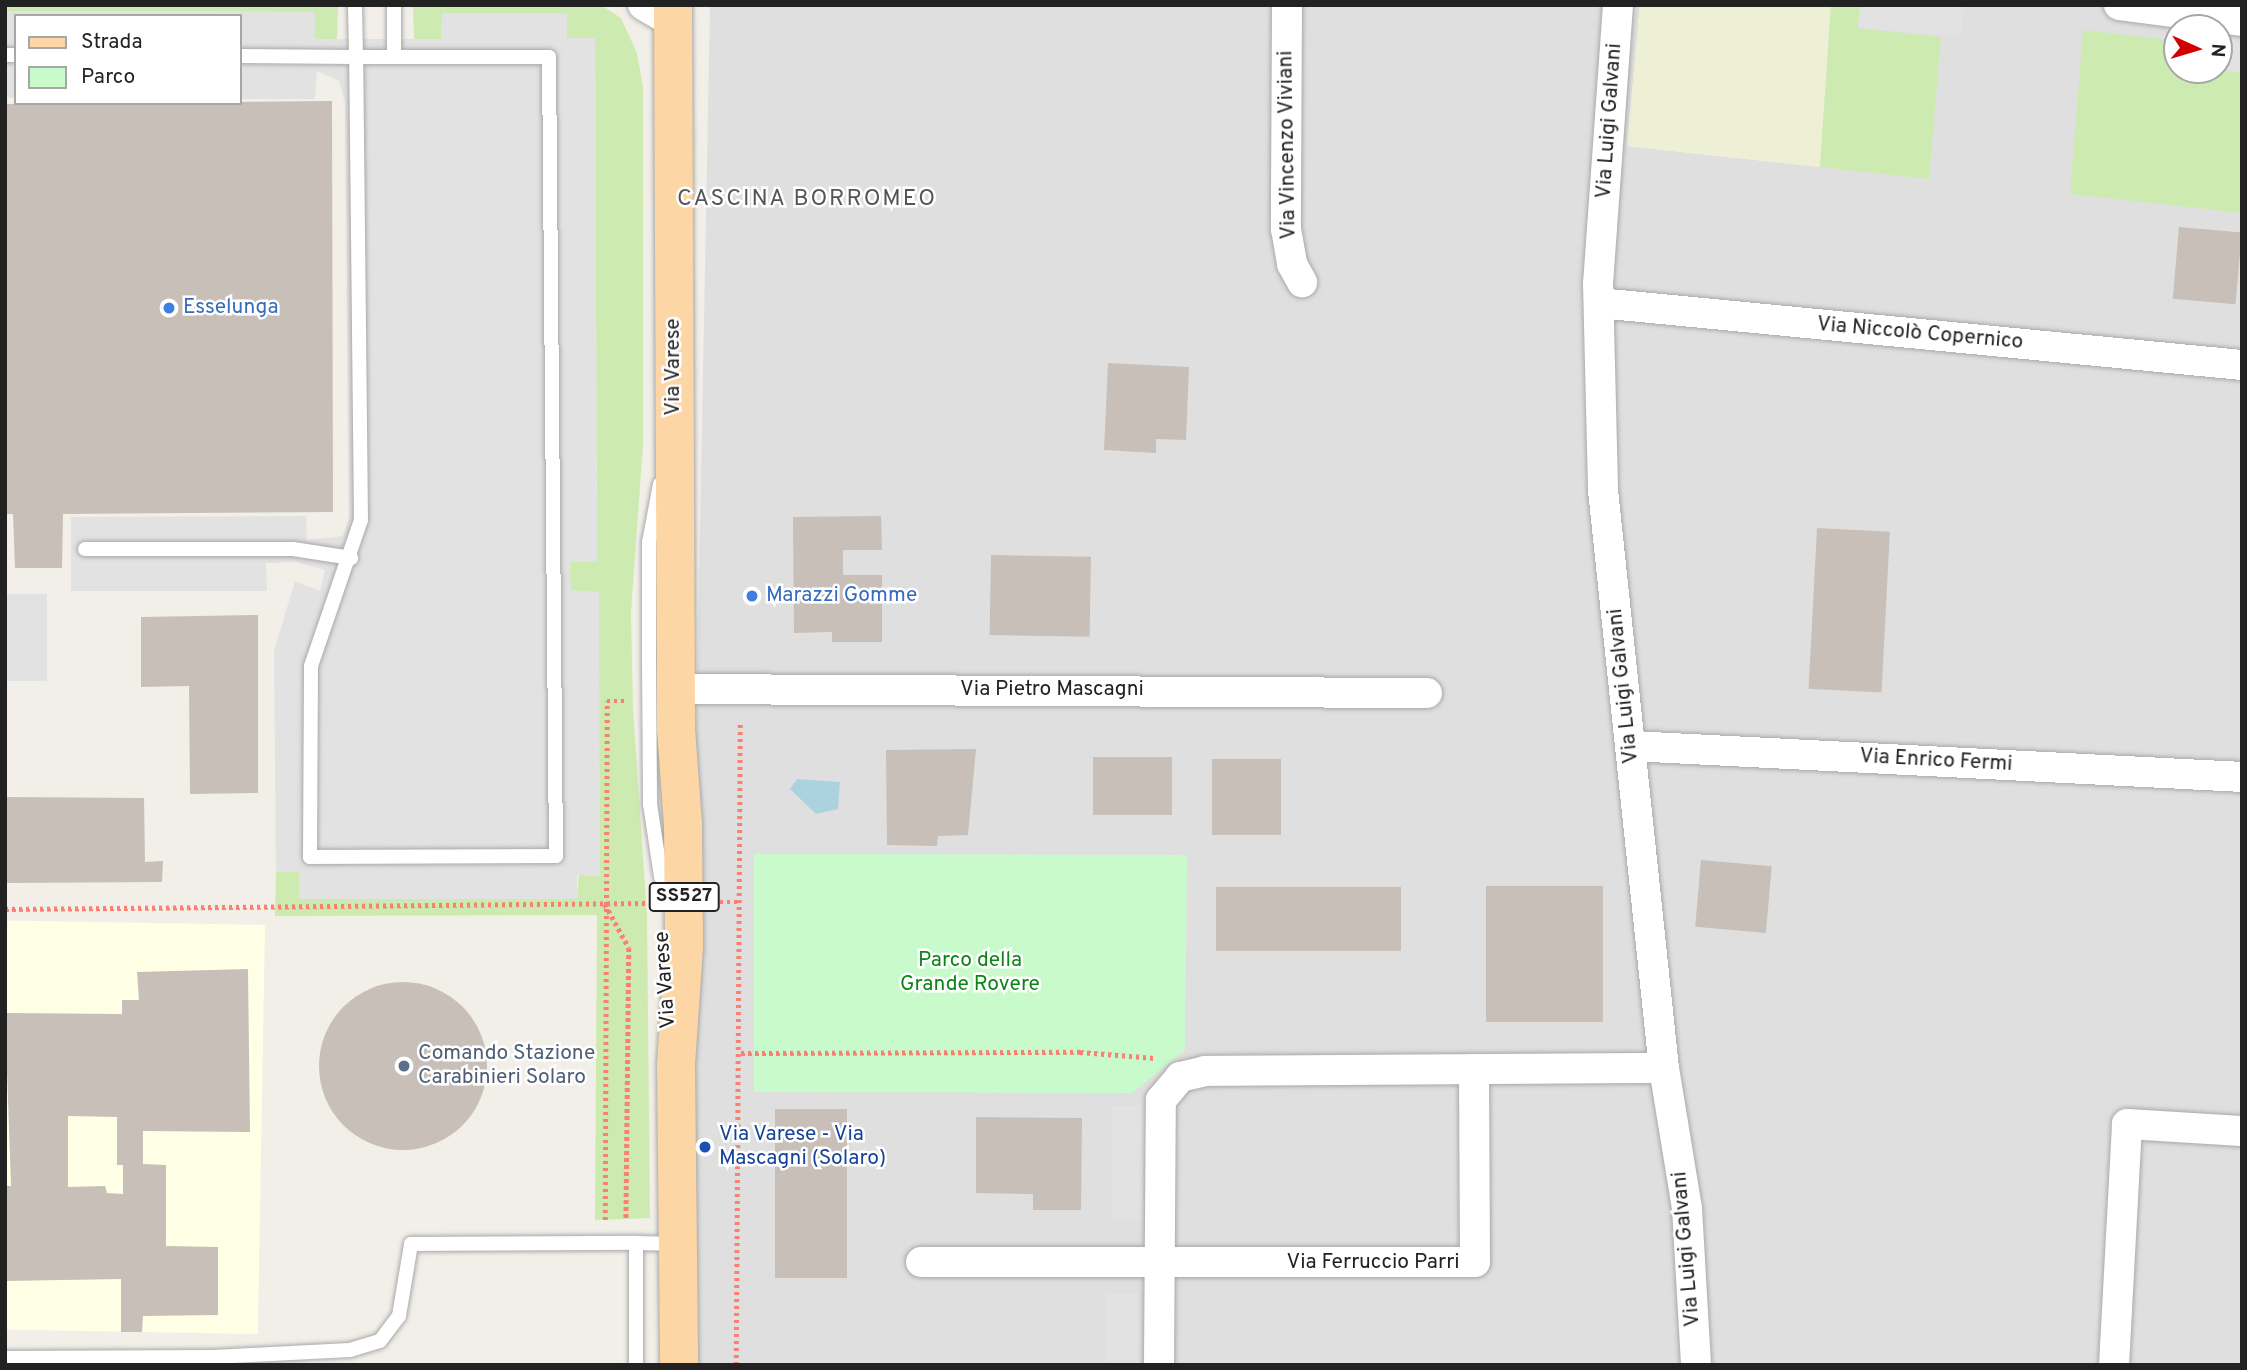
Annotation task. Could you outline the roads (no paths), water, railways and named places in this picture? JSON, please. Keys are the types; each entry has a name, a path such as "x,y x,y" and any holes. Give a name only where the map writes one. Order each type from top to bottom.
{"main road":[{"name":"Via Varese","path":"663,11 674,432 676,689 676,729 666,794 669,894 684,992 676,1065 680,1244 679,1365"}],"street":[{"name":"Via Vincenzo Viviani","path":"1287,5 1286,229 1292,264 1302,282"},
{"name":"Via Luigi Galvani","path":"1618,5 1599,303 1603,490 1664,1068 1687,1208 1696,1365"},
{"path":"2119,5 2242,21"},
{"name":"Via Niccolò Copernico","path":"1599,303 2242,365"},
{"name":"Via Pietro Mascagni","path":"676,689 1427,693"},
{"name":"Via Enrico Fermi","path":"1631,746 2242,777"},
{"path":"1159,1365 1161,1100 1180,1077 1205,1071 1664,1068"},
{"name":"Via Ferruccio Parri","path":"921,1262 1475,1262 1474,1069"},
{"path":"2114,1365 2127,1124 2242,1131"}],"lane":[{"path":"242,56 356,57 549,57 556,856 310,857 312,666 351,558 361,520 356,57 355,5"},
{"path":"394,5 394,57"},
{"path":"669,894 650,804 649,542 674,432"},
{"path":"85,549 293,549 351,558"},
{"path":"630,1243 636,1365"},
{"path":"5,1358 214,1357 350,1350 380,1341 399,1315 411,1244 680,1244"}],"water":[{"path":"797,779 840,782 838,809 816,814 790,789"}],"place":[{"name":"Esselunga","path":"169,308"},
{"name":"Marazzi Gomme","path":"752,596"},
{"name":"Comando Stazione Carabinieri Solaro","path":"404,1066"},
{"name":"Via Varese - Via Mascagni (Solaro)","path":"705,1147"}],"district":[{"name":"CASCINA BORROMEO","path":"807,200"}],"park label":[{"name":"Parco della Grande Rovere","path":"970,973"}]}
